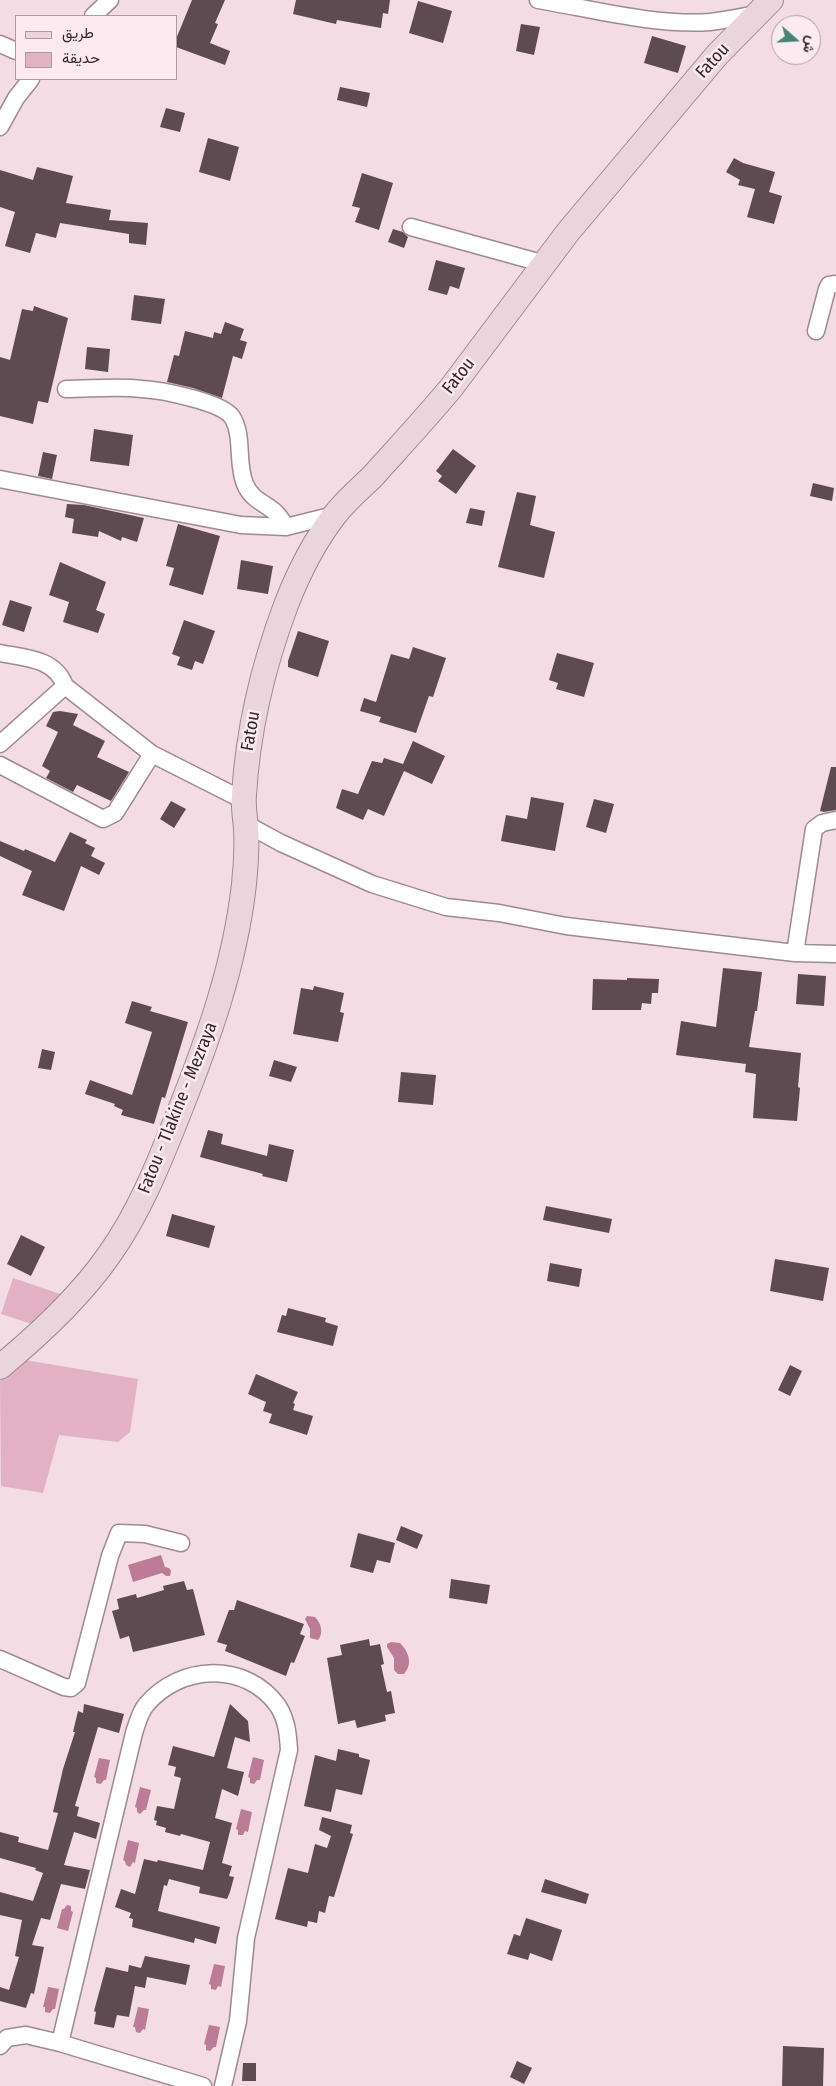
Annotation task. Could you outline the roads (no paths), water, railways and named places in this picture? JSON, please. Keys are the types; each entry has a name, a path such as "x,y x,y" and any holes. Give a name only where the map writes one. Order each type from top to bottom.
{"street":[{"path":"94,15 110,0"},
{"path":"538,0 652,20 684,22 710,22 763,7"},
{"name":"Fatou","path":"243,800 250,728 273,645 300,574 334,515 431,411 568,232 717,55 763,7"},
{"path":"0,44 15,51"},
{"path":"0,127 16,98 30,80"},
{"path":"412,226 545,264"},
{"path":"816,332 827,289 829,285 836,284"},
{"path":"66,389 143,389 207,402 223,408 230,415 236,426 240,467 245,484 256,500 275,512 286,527"},
{"path":"0,479 241,525 286,527 334,515"},
{"path":"0,653 43,662 62,677 65,686 152,754 243,800"},
{"path":"0,744 65,686"},
{"path":"0,765 103,818 110,817 114,813 152,754"},
{"name":"Fatou - Tlakine - Mezraya","path":"0,1367 35,1337 90,1280 128,1226 148,1186 210,1032 230,968 244,882 246,824 243,800"},
{"path":"795,953 814,829 822,823 836,820"},
{"path":"246,824 282,843 372,884 446,907 499,913 566,926 795,953 836,954"},
{"path":"0,1658 64,1687 71,1688 77,1683 110,1556 119,1533 145,1534 181,1543"},
{"path":"60,2043 134,1733 145,1706 160,1691 186,1678 215,1672 233,1676 263,1690 278,1707 287,1726 289,1750 246,1938 238,2022 223,2086"},
{"path":"0,2046 8,2038 20,2035 60,2043 202,2086"}]}
